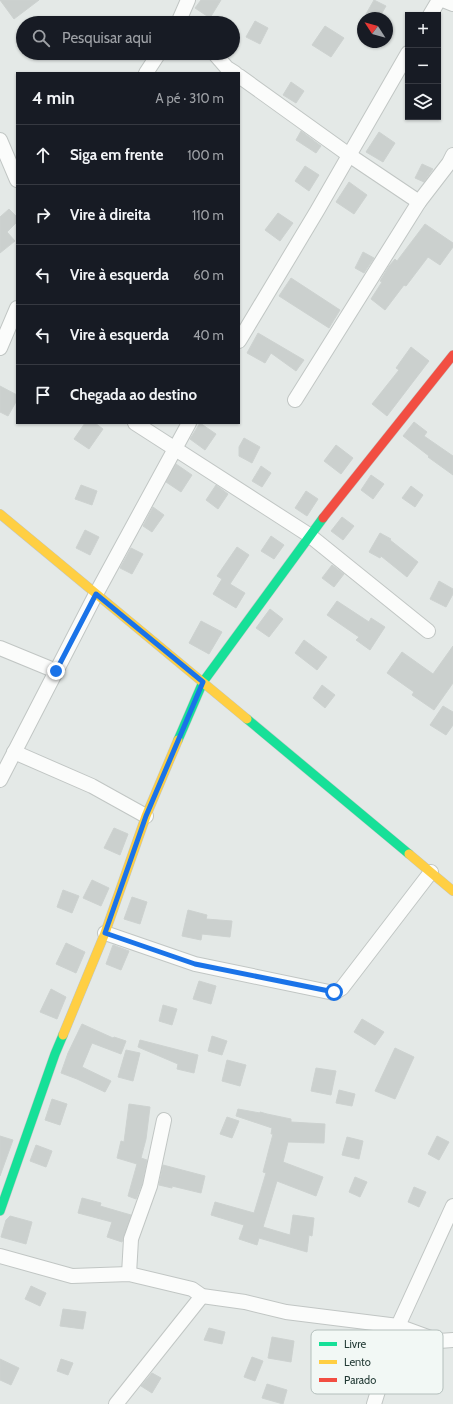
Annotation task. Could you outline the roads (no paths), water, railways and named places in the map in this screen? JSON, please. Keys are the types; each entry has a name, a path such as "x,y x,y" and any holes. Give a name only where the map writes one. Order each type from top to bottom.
{"street":[{"path":"181,16 188,0"},
{"path":"432,12 439,0"},
{"path":"443,0 453,4"},
{"path":"240,338 405,58"},
{"path":"147,72 154,60"},
{"path":"220,60 227,68 233,72"},
{"path":"240,77 349,155 419,202"},
{"path":"0,140 16,178"},
{"path":"295,400 419,202 449,163 453,155"},
{"path":"0,348 16,310"},
{"path":"0,1211 55,1054 105,933 146,816 203,682 310,535 453,356"},
{"path":"136,424 310,535 428,631"},
{"path":"0,780 96,594 189,424"},
{"path":"0,514 453,891"},
{"path":"0,648 56,671"},
{"path":"14,752 92,786 146,816"},
{"path":"105,933 195,964 334,992 342,988 431,872"},
{"path":"129,1274 131,1239 150,1186 164,1120"},
{"path":"397,1330 453,1206"},
{"path":"0,1256 72,1276 129,1274 192,1289 202,1296 245,1302 286,1312 398,1326 409,1330"},
{"path":"116,1404 202,1296"},
{"path":"443,1341 453,1340"},
{"path":"374,1404 377,1394"}]}
